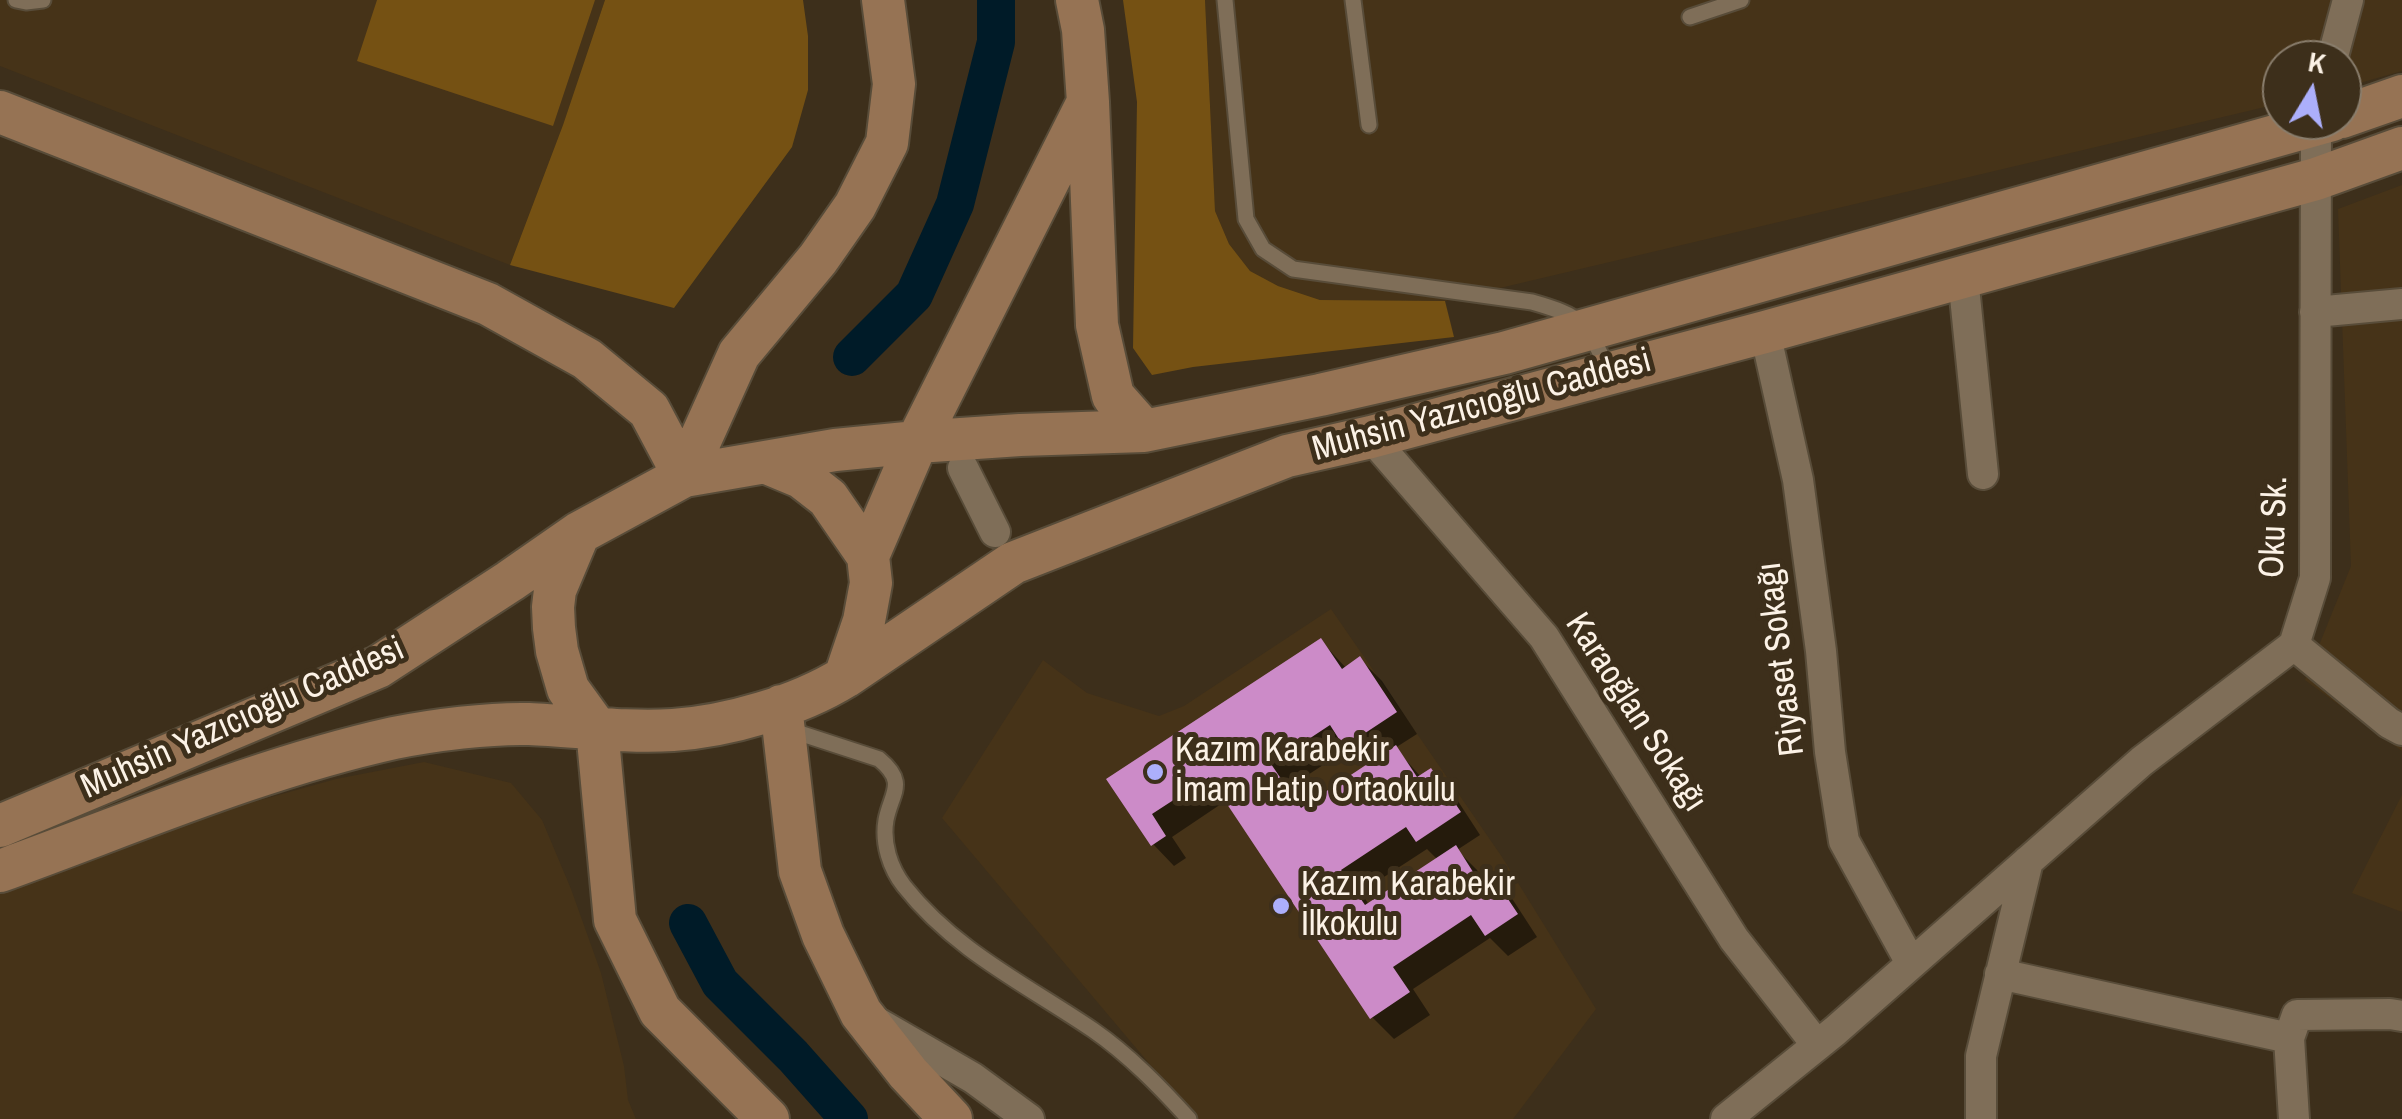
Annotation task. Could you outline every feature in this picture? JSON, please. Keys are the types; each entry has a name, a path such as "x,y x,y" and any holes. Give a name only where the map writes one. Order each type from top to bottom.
{"street":[{"path":"684,476 739,354 818,259 856,206 887,143 894,84 883,0"},
{"path":"1077,0 1088,102 1098,325 1113,396 1144,431"},
{"path":"2337,40 2348,0"},
{"name":"Muhsin Yazıcıoğlu Caddesi","path":"2362,109 2402,96"},
{"path":"868,556 917,442 1088,102"},
{"path":"0,112 488,304 587,359 649,410 684,476"},
{"name":"Muhsin Yazıcıoğlu Caddesi","path":"0,826 378,667 580,533 684,476 835,450 1020,435 1144,431 1467,362 2262,139"},
{"name":"Oku Sk.","path":"2294,645 2315,578 2316,178 2323,140"},
{"name":"Muhsin Yazıcıoğlu Caddesi","path":"0,871 288,766 395,738 526,724 670,730 782,717 1012,563 1287,456 1766,332 2316,178 2402,148"},
{"path":"1963,277 1982,474"},
{"path":"2315,312 2402,304"},
{"name":"Riyaset Sokağı","path":"1766,332 1798,480 1844,841 1911,964"},
{"name":"Karaoğlan Sokağı","path":"1371,437 1544,637 1734,939 1817,1045"},
{"path":"765,462 800,477 828,498 868,556 871,583 864,621 846,677"},
{"path":"963,468 995,532"},
{"path":"580,533 556,590 554,628 568,689 597,729 615,920 660,1011 768,1119"},
{"path":"1726,1119 1817,1045 2142,761 2294,645 2402,730"},
{"path":"782,717 800,871 824,934 861,1013 950,1119"},
{"path":"1980,1119 1980,1056 2028,861"},
{"path":"2000,974 2290,1038"},
{"path":"861,1013 974,1078 1029,1119"},
{"path":"2294,1119 2290,1038 2297,1015 2402,1016"}],"lane":[{"path":"16,0 43,0"},
{"path":"1225,0 1246,218 1263,249 1293,269 1532,302 1566,312 1589,330 1610,372"},
{"path":"1353,0 1369,125"},
{"path":"1690,16 1740,0"},
{"path":"782,717 886,765 896,790 886,820 889,860 906,889 992,966 1120,1050 1189,1119"}],"shaded area":[{"path":"0,0 605,0 510,265 0,66"},
{"path":"377,0 595,0 553,126 357,61"},
{"path":"605,0 803,0 808,90 792,147 674,308 510,265"},
{"path":"1123,0 1205,0 1215,211 1229,244 1250,271 1278,286 1320,300 1445,301 1454,337 1152,375 1133,348 1137,102"},
{"path":"1205,0 2402,0 2402,71 2362,82 2362,40 2262,40 2262,108 1445,301 1320,300 1278,286 1250,271 1229,244 1215,211"},
{"path":"2402,185 2402,751 2305,680 2351,566 2338,209"},
{"path":"1331,609 1502,857 1596,1009 1513,1119 1196,1119 942,818 1043,660 1087,693 1159,716 1184,706"},
{"path":"424,762 511,783 542,820 601,973 624,1066 628,1100 636,1119 0,1119 0,889 239,806 336,779"},
{"path":"2402,795 2402,912 2352,893"}],"building":[{"path":"1321,638 1342,669 1360,656 1397,712 1344,747 1330,725 1271,764 1301,808 1396,745 1417,777 1431,768 1461,812 1416,842 1406,827 1341,870 1365,905 1456,845 1480,883 1492,875 1518,914 1485,936 1471,915 1393,967 1410,992 1370,1019 1209,777 1152,814 1166,836 1151,846 1106,779"}],"waterway":[{"path":"852,357 914,295 955,204 996,42 996,0"},
{"path":"688,923 720,983 849,1119"}],"place":[{"name":"Kazım Karabekir İmam Hatip Ortaokulu","path":"1155,772"},
{"name":"Kazım Karabekir İlkokulu","path":"1281,906"}]}
